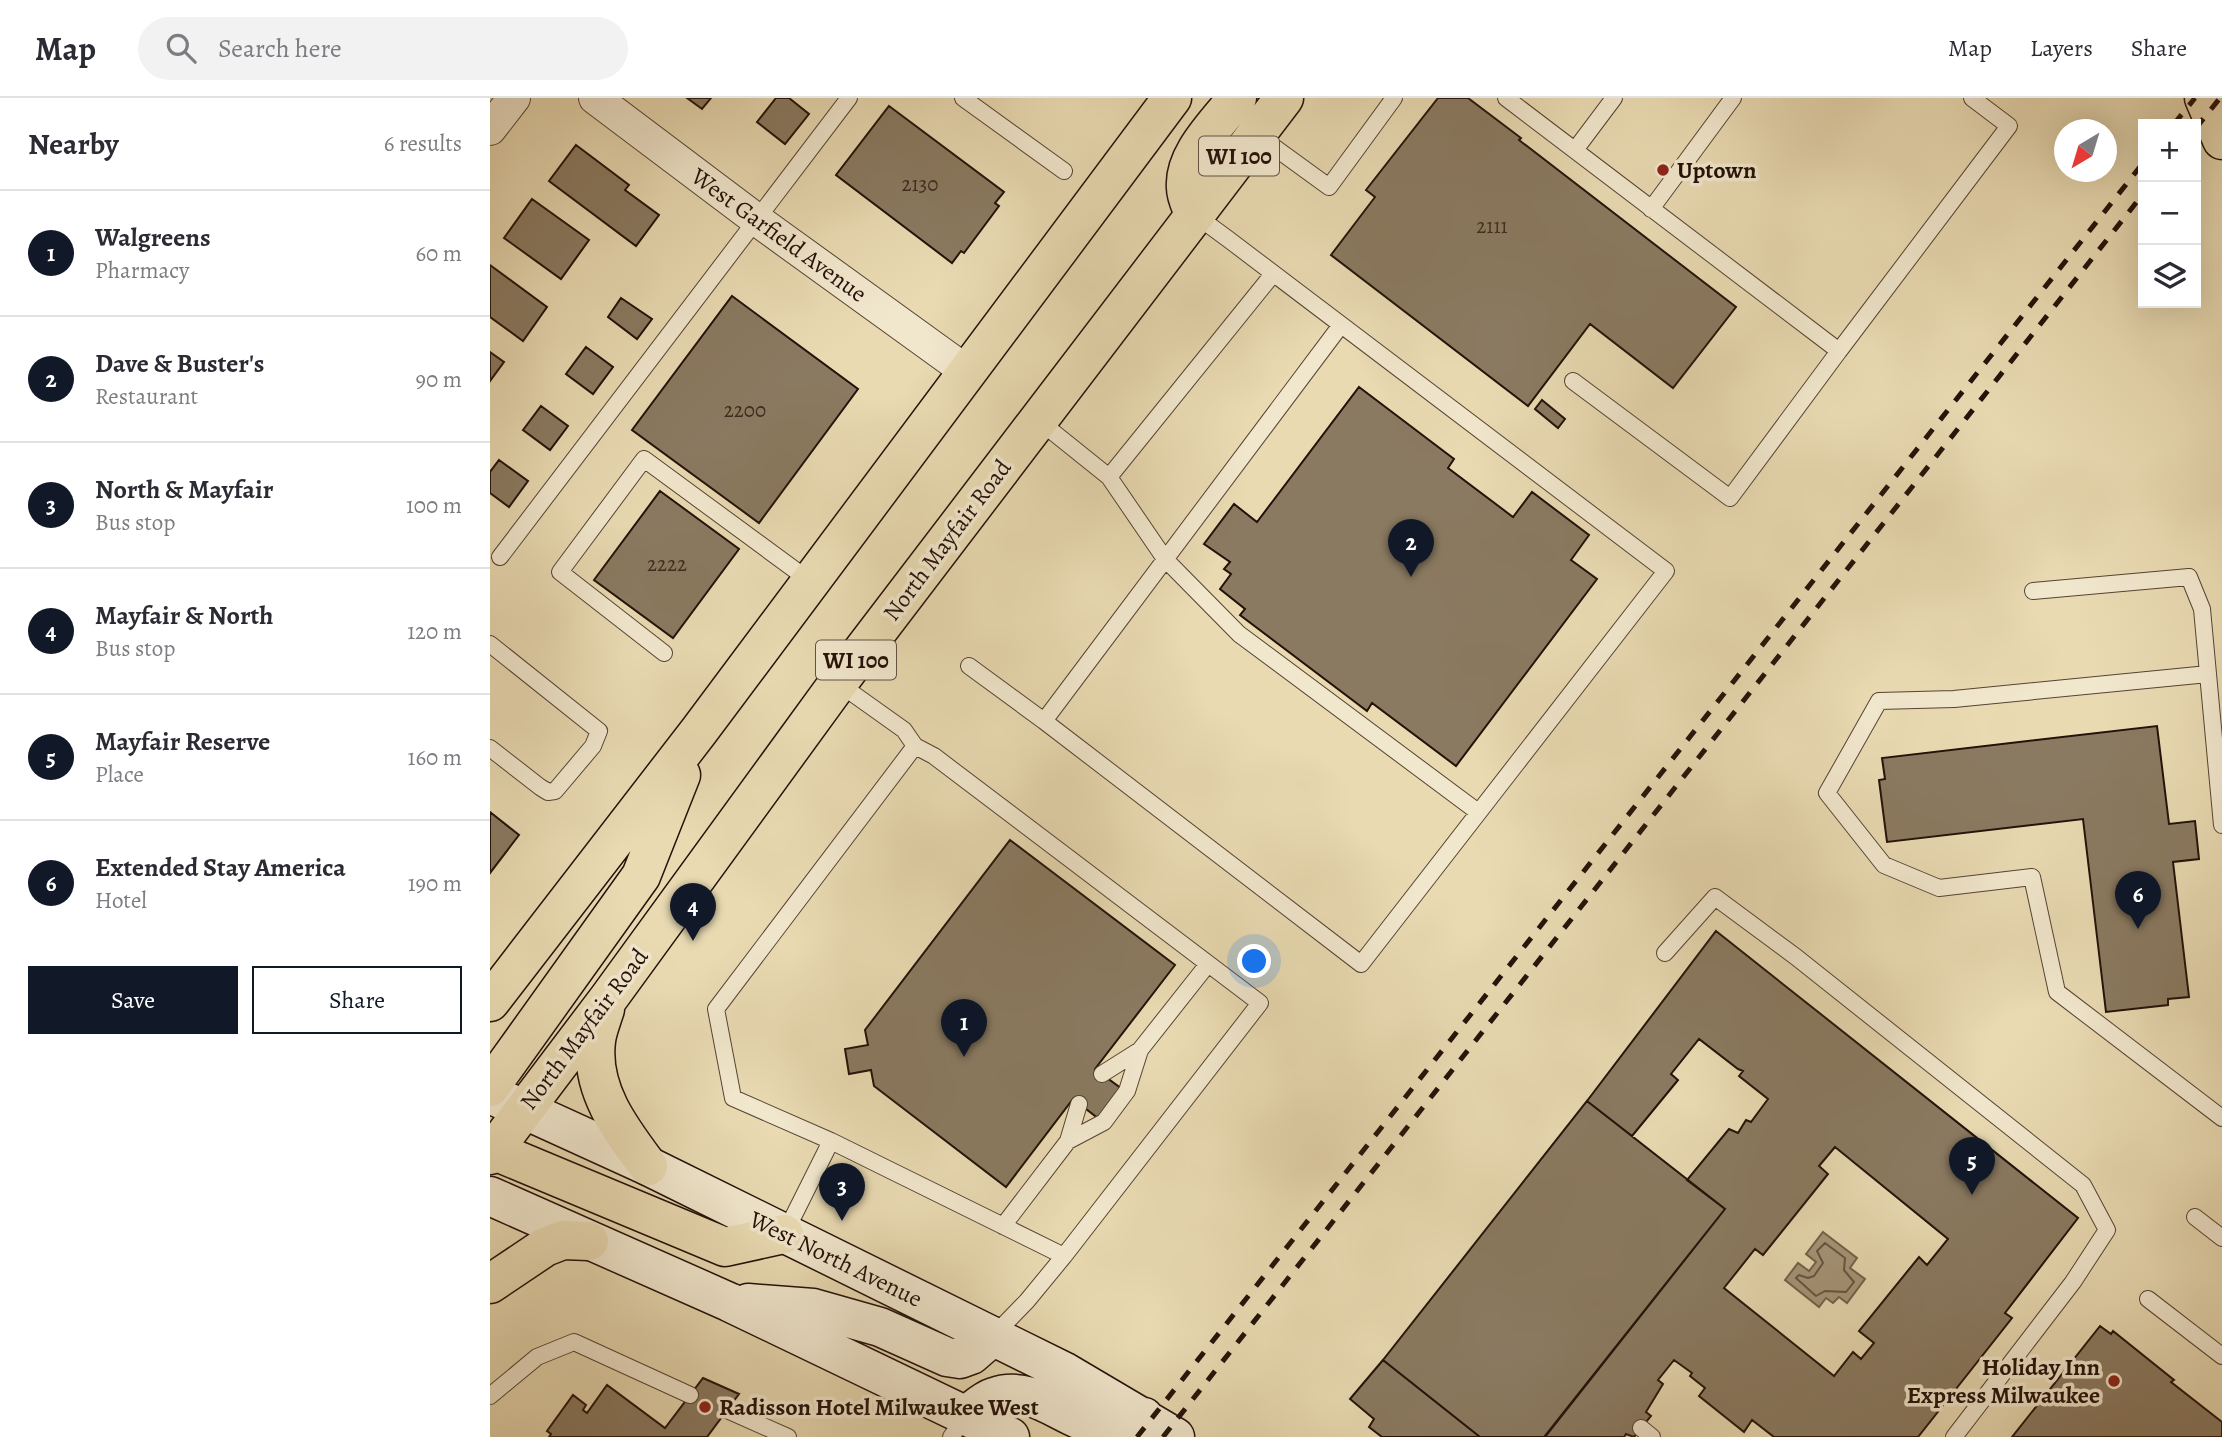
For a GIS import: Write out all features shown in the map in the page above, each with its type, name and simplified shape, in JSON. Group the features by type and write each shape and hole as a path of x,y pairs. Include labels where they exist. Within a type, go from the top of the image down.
{"main road":[{"path":"490,1002 699,731 1172,98"},
{"path":"1194,214 1185,190 1187,172 1199,147 1237,98"},
{"name":"North Mayfair Road","path":"491,1152 501,1105 608,999 838,683 1284,98"},
{"path":"2204,98 2222,140"},
{"path":"490,1087 641,876 699,731"},
{"path":"490,967 548,928"},
{"path":"608,999 596,1040 595,1068 618,1125 648,1166"},
{"name":"West North Avenue","path":"501,1105 648,1166 1065,1372 1159,1427"},
{"path":"491,1152 725,1247 784,1234"},
{"path":"490,1196 729,1302 959,1426 1010,1437"},
{"path":"490,1284 544,1247 563,1240 589,1241"},
{"path":"729,1302 813,1308 880,1327 947,1357 960,1359 971,1355 993,1336"},
{"path":"959,1426 992,1397 1009,1394 1044,1401 1095,1426 1159,1427"}],"street":[{"path":"490,130 514,98"},
{"name":"West Garfield Avenue","path":"595,98 757,220 966,371"}],"lane":[{"path":"500,557 849,98"},
{"path":"963,98 1064,171"},
{"path":"1256,134 1329,187 1394,98"},
{"path":"1575,150 1614,98"},
{"path":"1651,209 1733,98"},
{"path":"1573,381 1730,498 2009,126 1972,98"},
{"path":"1514,100 1651,209 1839,351"},
{"path":"969,666 1044,720 1361,964 1666,571 1194,214"},
{"path":"1109,478 1273,274"},
{"path":"1044,720 1340,325"},
{"path":"1038,420 1109,478 1165,558 1238,634 1478,812"},
{"path":"664,653 559,572 644,459 810,581"},
{"path":"2033,591 2189,577 2202,609 2222,825"},
{"path":"490,645 599,731 593,746 555,791 548,792 540,787 490,748"},
{"path":"2208,674 1954,699 1879,701 1827,793 1884,865 1895,870 1939,888 2032,877 2057,992 2222,1118"},
{"path":"838,683 904,730 915,746 934,756 1260,1003 1064,1256 1027,1301 993,1336"},
{"path":"915,746 716,1009 733,1098 831,1141 1064,1256"},
{"path":"1665,953 1715,897 1797,957 2082,1185 2107,1230 2073,1282 1954,1437"},
{"path":"1102,1074 1140,1050 1208,964"},
{"path":"1068,1141 1104,1122 1127,1091 1140,1050"},
{"path":"1003,1226 1068,1141 1079,1104"},
{"path":"784,1234 831,1141"},
{"path":"2195,1217 2222,1238"},
{"path":"2148,1299 2222,1356"},
{"path":"490,1396 537,1357 574,1342 690,1395"},
{"path":"727,1410 788,1437"}],"water":[{"path":"1823,1232 1857,1258 1850,1268 1865,1279 1847,1303 1839,1297 1833,1303 1826,1298 1819,1307 1785,1280 1798,1263 1809,1271 1816,1262 1806,1254"}],"building":[{"path":"687,98 711,98 702,109"},
{"path":"776,98 789,98 809,114 785,144 757,122"},
{"path":"1438,98 1468,98 1736,307 1673,388 1590,324 1528,406 1331,255 1375,197 1366,190"},
{"path":"889,106 1004,192 995,203 999,206 964,253 961,251 952,263 836,175"},
{"path":"576,145 629,185 625,190 659,215 636,246 549,181"},
{"path":"532,199 589,240 561,279 504,238"},
{"path":"490,265 547,307 523,341 490,317"},
{"path":"732,296 858,389 759,523 632,430"},
{"path":"621,298 652,319 637,339 608,317"},
{"path":"586,347 613,367 593,394 566,374"},
{"path":"490,352 504,362 490,381"},
{"path":"1359,387 1454,459 1448,468 1513,517 1532,492 1589,535 1571,560 1597,579 1456,766 1372,703 1367,711 1240,615 1245,609 1220,589 1231,574 1224,569 1230,562 1204,544 1234,504 1257,522"},
{"path":"1542,400 1565,419 1558,428 1535,409"},
{"path":"541,406 568,426 550,450 523,430"},
{"path":"499,460 528,481 509,507 490,493 490,472"},
{"path":"660,491 739,549 673,638 594,580"},
{"path":"2157,726 2169,824 2195,821 2199,859 2173,862 2189,997 2168,999 2168,1005 2106,1012 2083,819 1887,842 1879,780 1885,779 1882,758"},
{"path":"490,812 519,835 490,873"},
{"path":"1010,840 1175,965 1095,1069 1122,1089 1099,1119 1073,1099 1006,1187 874,1086 871,1070 849,1074 845,1049 868,1045 865,1030"},
{"path":"1716,931 2078,1218 2005,1313 2012,1318 1918,1437 1774,1437 1752,1420 1744,1432 1699,1396 1705,1388 1690,1376 1692,1373 1674,1360 1658,1380 1663,1384 1646,1412 1651,1416 1634,1437 1626,1434 1624,1437 1545,1437 1725,1209 1687,1180 1729,1129 1738,1133 1746,1120 1751,1122 1768,1099 1739,1076 1743,1071 1699,1039 1671,1074 1678,1080 1632,1136 1587,1101","holes":["1835,1147 1948,1239 1927,1265 1919,1257 1859,1331 1874,1343 1861,1359 1853,1352 1834,1376 1724,1288 1755,1249 1763,1255 1828,1174 1819,1166"]},
{"path":"1587,1101 1725,1209 1544,1437 1480,1437 1383,1360"},
{"name":"Holiday Inn Express Milwaukee","path":"2100,1326 2111,1334 2113,1331 2222,1422 2222,1437 2012,1437"},
{"path":"1383,1360 1480,1437 1382,1437 1369,1427 1374,1419 1350,1399"},
{"name":"Radisson Hotel Milwaukee West","path":"703,1378 739,1394 707,1437 549,1437 551,1434 547,1431 573,1395 586,1405 583,1410 587,1413 607,1385 665,1428"}],"railway":[{"path":"2178,119 2195,98"},
{"path":"2201,122 2220,98"},
{"path":"1137,1437 2138,169"},
{"path":"1163,1437 2138,200"}],"place":[{"name":"Uptown","path":"1663,170"},
{"name":"Dave & Buster's","path":"1411,577"},
{"name":"Extended Stay America","path":"2138,929"},
{"name":"Mayfair & North","path":"693,941"},
{"name":"Walgreens","path":"964,1057"},
{"name":"Mayfair Reserve","path":"1972,1195"},
{"name":"North & Mayfair","path":"842,1221"},
{"name":"Holiday Inn Express Milwaukee","path":"2114,1381"},
{"name":"Radisson Hotel Milwaukee West","path":"705,1407"}]}
